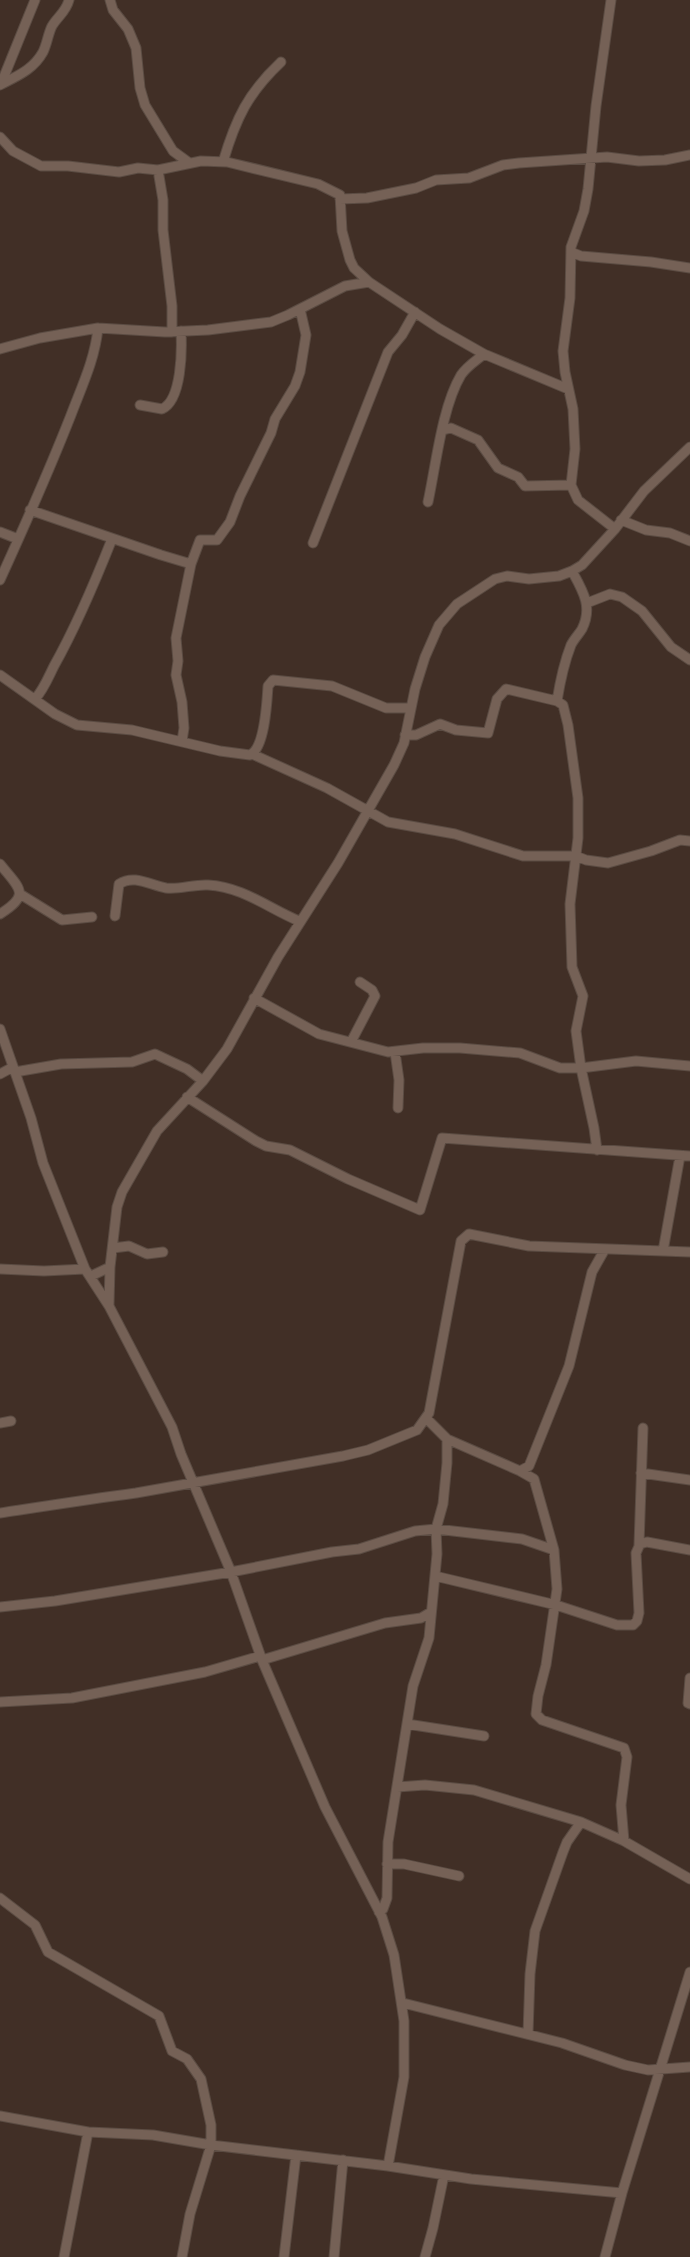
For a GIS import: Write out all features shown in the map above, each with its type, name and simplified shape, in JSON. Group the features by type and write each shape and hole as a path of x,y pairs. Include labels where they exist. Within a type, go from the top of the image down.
{"street":[{"path":"0,85 35,0"},
{"path":"0,85 25,72 33,65 44,51 52,25 67,9 69,0"},
{"path":"110,0 113,10 128,29 136,48 140,88 145,105 173,151 188,162"},
{"path":"611,0 584,211 574,237 571,252 570,298 563,351 568,389 573,409 575,449 572,485 578,500 615,529"},
{"path":"223,162 248,98 260,82 281,62"},
{"path":"0,137 21,156 41,166 68,166 119,172 138,168 158,170 188,162 223,162 244,164 318,184 337,192 340,199 342,231 350,260 354,268 369,282 484,354 568,389"},
{"path":"167,168 173,151"},
{"path":"340,199 367,198 416,188 436,180 470,178 503,165 607,158 639,161 665,160 690,155"},
{"path":"140,405 162,410 169,402 180,370 182,352 172,306 163,230 163,200 158,170"},
{"path":"571,252 581,256 651,262 690,268"},
{"path":"571,265 581,256"},
{"path":"0,348 40,338 98,328 176,331 271,322 345,286 369,282"},
{"path":"182,741 184,728 182,702 176,675 178,661 176,638 192,564 200,540 217,540 230,522 240,496 271,433 275,418 291,396 300,372 306,335 300,309"},
{"path":"313,543 388,352 402,336 415,312"},
{"path":"0,580 30,510 38,498 53,463 84,384 96,349 98,328"},
{"path":"428,502 447,410 462,374 484,354"},
{"path":"443,430 451,428 478,440 498,468 518,477 525,486 572,485"},
{"path":"109,1306 110,1267 117,1207 128,1180 157,1131 203,1081 227,1049 254,998 338,862 400,754 410,708 425,657 445,617 457,604 494,579 507,576 529,579 559,576 582,565 615,529 644,491 690,447"},
{"path":"30,510 112,539 192,564"},
{"path":"621,520 646,530 670,533 690,541"},
{"path":"0,532 18,538"},
{"path":"35,699 45,688 53,668 67,646 112,539"},
{"path":"557,701 560,680 571,645 584,623 587,603 586,596 572,571"},
{"path":"587,603 610,594 622,597 642,611 671,647 690,660"},
{"path":"0,675 54,714 77,725 132,730 220,751 252,754 318,783 388,822 456,834 523,856 576,856 586,860 608,863 651,851 680,840 690,841"},
{"path":"252,754 256,750 262,734 268,686 273,680 332,686 386,708 410,708"},
{"path":"405,735 416,735 440,724 456,730 488,733 497,699 506,690 557,701 563,705 568,725 578,798 576,856 570,904 572,967 583,996 576,1031 580,1068 594,1128 597,1150"},
{"path":"0,864 18,887 20,894 18,901 0,914"},
{"path":"115,916 118,884 124,880 140,880 168,888 192,885 222,887 261,900 300,921"},
{"path":"20,894 62,920 92,917"},
{"path":"351,1042 375,996 372,990 360,982"},
{"path":"254,998 319,1034 395,1052 423,1048 460,1048 520,1053 560,1068 580,1068 636,1061 690,1066"},
{"path":"0,1029 31,1118 43,1163 88,1272 109,1306 172,1427 231,1572 261,1658 325,1807 379,1912 394,1955 403,2003 404,2077 388,2166"},
{"path":"395,1052 399,1080 398,1108"},
{"path":"0,1074 14,1070 61,1064 132,1062 155,1054 187,1069 203,1081"},
{"path":"187,1069 209,1073"},
{"path":"187,1098 256,1141 296,1153 348,1179 420,1210 442,1138 690,1156"},
{"path":"664,1251 680,1156"},
{"path":"0,1513 194,1484 368,1450 417,1430 427,1419 461,1241 469,1234 529,1246 690,1252"},
{"path":"113,1248 129,1246 147,1254 163,1252"},
{"path":"520,1471 529,1466 569,1366 592,1272 605,1249"},
{"path":"0,1270 88,1272 110,1267"},
{"path":"427,1419 447,1439 520,1471 534,1480"},
{"path":"0,1423 11,1421"},
{"path":"435,1576 556,1605 617,1625 636,1624 639,1613 636,1553 639,1545 643,1428"},
{"path":"379,1912 384,1909 387,1898 388,1842 413,1686 426,1649 430,1624 437,1554 436,1529 443,1504 447,1439"},
{"path":"529,1466 554,1550 556,1605 536,1714 542,1720 624,1748 627,1757 621,1805 624,1841"},
{"path":"642,1473 690,1480"},
{"path":"0,1607 55,1601 231,1572 332,1552 346,1552 415,1531 436,1529 522,1539 554,1550"},
{"path":"639,1545 647,1542 690,1550"},
{"path":"0,1702 72,1698 205,1672 385,1623 421,1618 431,1612"},
{"path":"421,1618 430,1624"},
{"path":"690,1678 687,1697 690,1704"},
{"path":"407,1724 484,1736"},
{"path":"397,1787 425,1785 474,1790 580,1822 624,1841 690,1880"},
{"path":"528,2034 530,1974 535,1931 549,1885 565,1847 580,1822"},
{"path":"387,1864 404,1864 459,1876"},
{"path":"0,1898 36,1925 48,1952 158,2016 172,2051 188,2059 201,2079 211,2125 211,2145 194,2197 182,2257"},
{"path":"605,2257 622,2193 690,1972"},
{"path":"403,2003 562,2043 625,2065 648,2070 690,2067"},
{"path":"0,2116 88,2132 153,2135 211,2145 343,2160 471,2179 622,2193"},
{"path":"64,2257 88,2132"},
{"path":"284,2257 296,2155"},
{"path":"334,2257 343,2160"},
{"path":"425,2257 444,2175"}]}
